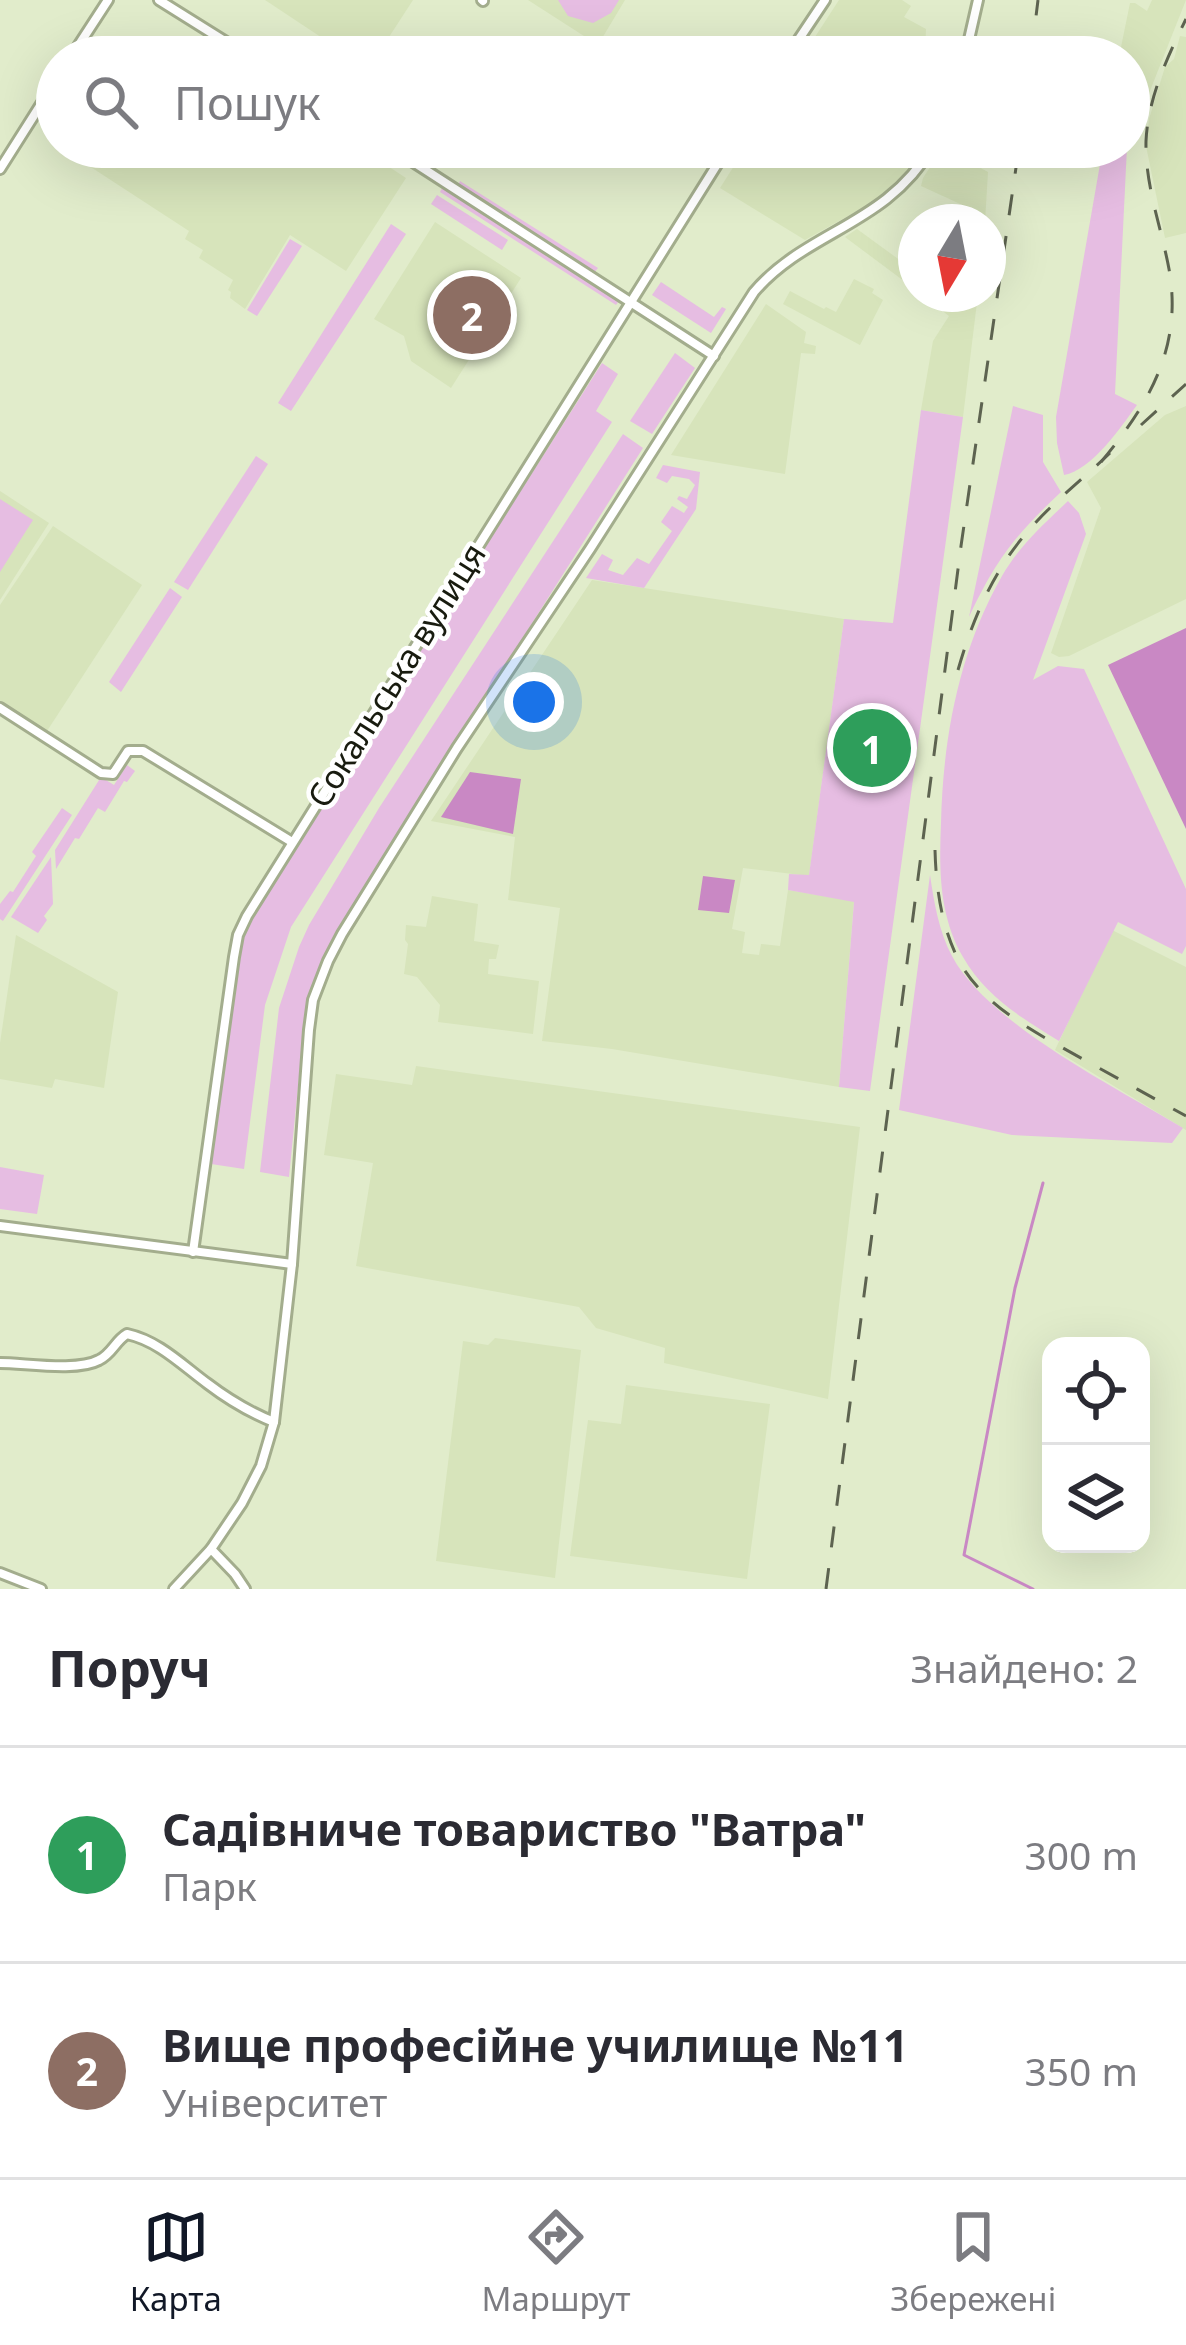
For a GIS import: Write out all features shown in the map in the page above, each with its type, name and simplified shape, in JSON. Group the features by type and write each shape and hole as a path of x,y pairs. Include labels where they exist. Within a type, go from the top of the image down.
{"street":[{"path":"85,36 108,0"},
{"path":"160,0 217,36"},
{"path":"801,36 825,0"},
{"path":"970,36 978,0"},
{"path":"0,170 36,113"},
{"path":"423,168 714,356"},
{"name":"Сокальська вулиця","path":"193,1252 238,935 247,916 715,168"},
{"path":"174,1589 211,1549 242,1503 261,1466 274,1421 313,1000 342,934 457,748 766,278 894,195 917,168"},
{"path":"0,708 101,772 112,773 128,751 143,751 292,842"},
{"path":"0,1226 292,1264"},
{"path":"0,1363 90,1364 107,1356 127,1334 148,1339 228,1399 274,1421"},
{"path":"211,1549 245,1589"},
{"path":"0,1573 41,1589"}],"shaded area":[{"path":"265,0 413,0 390,36 319,36"},
{"path":"528,0 625,0 603,36 584,36"},
{"path":"558,0 619,0 611,13 593,23 568,16"},
{"path":"839,0 902,0 911,6 904,17 926,29 926,36 816,36"},
{"path":"1152,0 1186,0 1150,91 1150,36 1123,36 1130,3 1147,11"},
{"path":"1180,36 1186,37 1186,233 1165,238 1150,165 1150,116 1165,67 1174,59"},
{"path":"92,168 391,168 406,178 346,271 290,235 245,309 230,298 233,280 199,258 203,250 185,239 189,231"},
{"path":"733,168 910,168 873,202 805,240 720,188"},
{"path":"929,168 988,172 986,204 960,204 921,186"},
{"path":"1099,168 1126,168 1115,394 1137,405 1095,456 1064,475 1056,417"},
{"path":"460,181 598,268 593,274 457,187"},
{"path":"443,186 621,298 616,305 440,192"},
{"path":"437,195 508,240 502,250 431,204"},
{"path":"435,222 521,278 451,388 411,361 404,336 374,319"},
{"path":"391,224 406,234 291,411 278,403"},
{"path":"857,229 898,259 898,277 845,237"},
{"path":"290,239 302,246 257,316 247,310"},
{"path":"854,279 874,289 872,293 883,300 860,345 783,304 790,291 836,312"},
{"path":"661,282 714,317 722,307 726,309 711,333 652,295"},
{"path":"766,304 806,332 804,343 816,346 815,354 801,353 785,474 671,455"},
{"path":"944,312 976,312 963,417 921,410 933,341 949,316"},
{"path":"675,353 695,368 652,434 630,421"},
{"path":"602,363 618,374 596,411 612,422 291,927 265,1005 244,1169 211,1164 241,942 252,914"},
{"path":"1013,406 1043,415 1043,462 1061,492 1008,549 969,617"},
{"path":"1186,406 1186,599 1069,656 1051,653 1101,508 1087,482 1165,415"},
{"path":"921,410 963,417 870,1091 839,1087 854,902 788,890 789,874 809,875 844,619 893,623"},
{"path":"623,434 643,448 332,939 306,1007 289,1177 260,1172 279,1008 309,925 379,808"},
{"path":"256,456 268,464 188,590 174,582"},
{"path":"663,465 700,472 696,509 644,588 586,578 602,554 613,560 608,570 623,575 637,558 649,564 672,531 661,522 672,506 684,513 688,507 677,499 687,499 695,485 689,479 672,476 667,483 656,478"},
{"path":"0,491 49,523 0,600"},
{"path":"0,499 33,520 0,572"},
{"path":"1068,501 1079,513 1086,534 1033,680 1058,666 1084,669 1186,889 1186,946 1182,954 1118,922 1059,1041 994,995 963,957 945,909 940,840 950,727 975,634 1009,565"},
{"path":"53,526 142,585 47,731 0,702 0,605"},
{"path":"592,580 844,619 809,876 743,868 732,929 745,932 742,953 759,955 761,944 780,946 788,890 854,901 839,1087 542,1041 560,908 508,900 515,837 431,821"},
{"path":"170,588 182,597 121,692 109,682"},
{"path":"1186,628 1186,829 1108,665"},
{"path":"127,765 135,771 105,812 98,808 56,869 55,850 101,777 114,785"},
{"path":"470,772 521,779 513,834 441,817"},
{"path":"62,808 72,815 3,921 0,904 13,892 36,856 32,852"},
{"path":"51,857 53,904 38,933 11,917"},
{"path":"930,875 944,937 969,981 1056,1052 1183,1128 1172,1143 1012,1135 899,1110"},
{"path":"703,876 735,880 729,913 698,910"},
{"path":"432,896 478,904 474,941 499,945 496,959 489,959 488,974 539,981 533,1034 438,1022 440,1005 417,977 404,974 406,925 426,927"},
{"path":"1112,930 1186,967 1186,1130 1055,1050"},
{"path":"16,935 118,992 104,1088 55,1079 52,1088 0,1079 0,1043"},
{"path":"416,1066 860,1127 828,1399 664,1363 665,1348 596,1328 579,1307 356,1266 373,1163 324,1155 336,1074 412,1085"},
{"path":"0,1167 44,1175 37,1214 0,1209"},
{"path":"495,1338 581,1350 555,1578 436,1561 463,1341 488,1345"},
{"path":"626,1385 770,1404 747,1579 570,1556 588,1420 621,1424"}],"waterway":[{"path":"1033,1589 964,1555 1015,1288 1043,1183"}],"railway":[{"path":"1034,36 1038,0"},
{"path":"1150,116 1186,19"},
{"path":"826,1589 961,546 1016,168"},
{"path":"1101,462 1147,396 1171,324 1169,269 1148,168"},
{"path":"1141,425 1186,384"},
{"path":"958,670 978,614 1016,546 1110,453"},
{"path":"935,850 947,933 958,959 983,992 1033,1031 1186,1116"}],"place":[{"name":"Вище професійне училище №11","path":"472,315"},
{"name":"Садівниче товариство \"Ватра\"","path":"872,748"}]}
